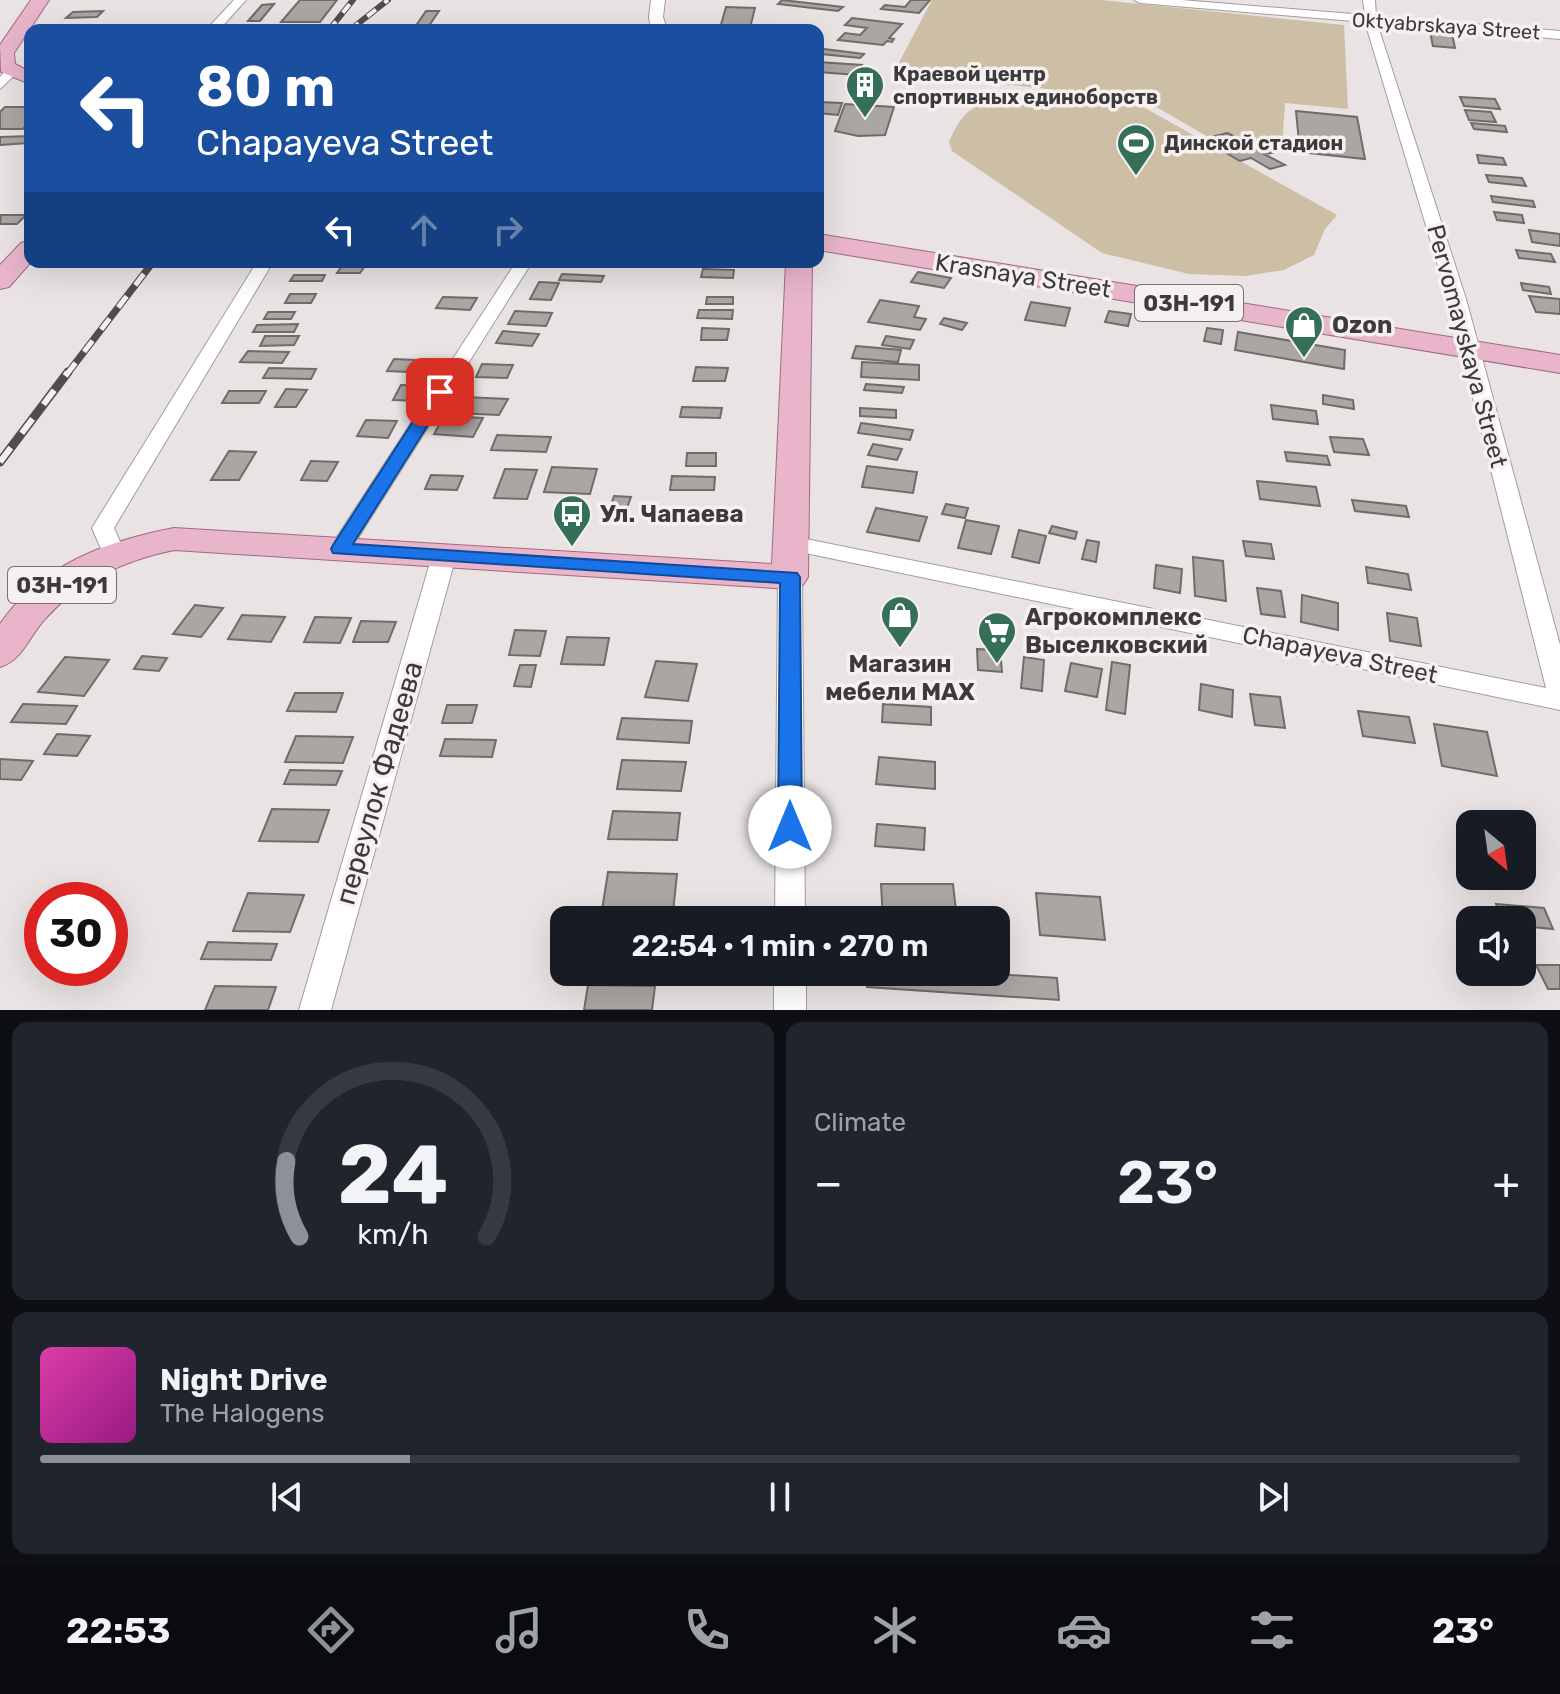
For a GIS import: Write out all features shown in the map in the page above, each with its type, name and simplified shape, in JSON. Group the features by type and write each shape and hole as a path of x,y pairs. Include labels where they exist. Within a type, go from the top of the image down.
{"main road":[{"path":"5,79 4,45 40,0"},
{"name":"Krasnaya Street","path":"824,243 1560,364"},
{"path":"0,281 24,255"},
{"path":"790,560 799,268"},
{"name":"Chapayeva Street","path":"129,548 205,539 444,556 790,560"},
{"name":"03Н-191","path":"0,653 33,609 83,568 129,548"}],"street":[{"path":"218,24 240,0"},
{"path":"658,0 658,24"},
{"name":"Oktyabrskaya Street","path":"1140,0 1371,22 1436,23 1560,35"},
{"name":"Pervomayskaya Street","path":"1369,0 1371,22 1457,299 1560,693"},
{"path":"129,548 103,528 261,268"},
{"path":"340,549 520,268"},
{"name":"переулок Фадеева","path":"315,1010 444,556"},
{"path":"790,560 790,906"},
{"name":"Chapayeva Street","path":"790,560 1560,700"},
{"path":"790,986 790,1010"}],"shaded area":[{"path":"932,0 1101,0 1344,25 1348,109 1285,103 1282,148 1241,156 1158,108 1118,97 894,72"},
{"path":"1007,91 1016,96 1078,96 1143,107 1337,215 1325,229 1314,255 1284,270 1245,276 1189,274 1102,253 952,151 949,142 959,122 973,108 987,102 979,97"}],"building":[{"path":"300,0 337,0 320,22 281,22"},
{"path":"782,0 843,7 838,11 778,4"},
{"path":"911,0 930,0 919,13 881,9 885,5 905,7"},
{"path":"274,4 260,21 248,21 262,5"},
{"path":"726,7 755,8 751,24 721,24"},
{"path":"103,11 97,17 66,18 73,12"},
{"path":"426,11 439,11 430,24 417,24"},
{"path":"852,18 902,24 889,38 894,39 892,42 887,41 883,45 838,40 845,33 860,35 867,28 845,25"},
{"path":"1430,32 1452,34 1455,48 1433,46"},
{"path":"824,49 864,54 860,58 824,54"},
{"path":"824,62 862,65 858,75 824,72"},
{"path":"1460,97 1495,99 1500,109 1464,106"},
{"path":"824,102 842,103 838,115 824,114"},
{"name":"Краевой центр спортивных единоборств","path":"845,104 894,107 885,135 858,136 835,131"},
{"path":"5,107 24,107 24,128 0,129 0,112"},
{"path":"1465,110 1491,112 1496,122 1469,120"},
{"path":"1296,111 1357,117 1365,159 1300,152"},
{"path":"1471,123 1505,126 1507,132 1474,129"},
{"path":"1227,133 1272,153 1264,154 1285,165 1270,169 1251,158 1240,161 1221,150 1231,148 1211,137"},
{"path":"24,136 24,143 0,145 0,137"},
{"path":"1477,155 1503,158 1506,165 1479,163"},
{"path":"1486,175 1522,178 1526,186 1489,182"},
{"path":"1491,196 1533,201 1535,207 1493,202"},
{"path":"1494,212 1522,215 1524,223 1497,220"},
{"path":"1,215 24,217 17,224 0,224"},
{"path":"1529,230 1560,234 1560,246 1532,242"},
{"path":"1516,250 1551,254 1555,262 1519,258"},
{"path":"341,268 364,268 360,273 337,273"},
{"path":"703,269 734,270 733,278 701,277"},
{"path":"918,272 951,278 944,288 911,282"},
{"path":"562,274 604,276 601,282 559,280"},
{"path":"294,275 325,275 322,281 290,281"},
{"path":"539,282 559,283 551,300 530,299"},
{"path":"1521,283 1549,287 1551,294 1523,290"},
{"path":"290,294 316,294 311,303 285,303"},
{"path":"1529,296 1560,299 1560,314 1536,312"},
{"path":"443,297 477,298 470,310 436,308"},
{"path":"707,297 733,297 733,304 706,304"},
{"path":"880,300 919,306 914,317 926,319 920,330 868,322"},
{"path":"1031,302 1070,308 1065,326 1025,320"},
{"path":"699,310 733,310 732,319 697,318"},
{"path":"515,311 552,313 546,326 508,324"},
{"path":"1109,311 1131,314 1128,326 1105,322"},
{"path":"268,312 295,312 291,319 264,319"},
{"path":"944,318 967,323 962,330 940,324"},
{"path":"298,324 294,332 253,332 257,325"},
{"path":"702,328 729,329 727,340 701,340"},
{"path":"1207,328 1223,330 1221,344 1204,341"},
{"path":"503,331 539,334 532,346 496,343"},
{"path":"1238,332 1345,350 1344,369 1235,350"},
{"path":"265,336 299,336 294,345 260,346"},
{"path":"886,336 914,340 910,349 882,345"},
{"path":"856,346 901,350 898,362 852,358"},
{"path":"248,351 289,352 282,363 240,362"},
{"path":"394,359 438,361 431,373 387,371"},
{"path":"862,362 919,365 919,380 861,377"},
{"path":"482,364 513,365 507,378 476,377"},
{"path":"696,367 728,368 725,381 693,381"},
{"path":"269,368 316,369 311,379 263,378"},
{"path":"866,384 904,387 902,393 864,390"},
{"path":"401,385 429,386 422,401 393,400"},
{"path":"286,389 307,390 296,407 275,407"},
{"path":"229,391 266,391 259,403 222,403"},
{"path":"1323,395 1353,400 1354,409 1323,404"},
{"path":"464,397 508,399 499,415 455,413"},
{"path":"1271,405 1316,411 1318,424 1273,419"},
{"path":"682,407 722,408 720,418 680,417"},
{"path":"860,408 896,410 896,418 860,416"},
{"path":"444,416 483,418 473,437 434,434"},
{"path":"366,420 397,421 388,438 357,436"},
{"path":"861,423 913,430 910,440 858,433"},
{"path":"497,435 551,437 546,452 491,450"},
{"path":"1330,437 1363,439 1369,455 1334,452"},
{"path":"873,444 902,449 897,460 868,455"},
{"path":"229,451 256,452 239,480 211,480"},
{"path":"1285,452 1327,456 1330,465 1287,461"},
{"path":"687,453 716,453 716,466 686,466"},
{"path":"311,461 338,462 327,481 301,480"},
{"path":"867,466 917,472 913,493 862,487"},
{"path":"552,467 597,469 590,494 544,492"},
{"path":"505,469 537,470 527,499 494,498"},
{"path":"431,475 463,476 457,490 425,489"},
{"path":"672,476 715,477 714,490 670,490"},
{"path":"1257,481 1316,487 1320,506 1260,499"},
{"path":"614,496 631,497 625,513 609,511"},
{"path":"1352,500 1406,506 1409,517 1355,511"},
{"path":"946,504 968,508 965,518 942,514"},
{"path":"876,508 927,517 919,541 867,532"},
{"path":"966,520 999,526 991,554 958,548"},
{"path":"1052,526 1077,532 1075,539 1049,533"},
{"path":"1019,530 1046,536 1039,563 1012,557"},
{"path":"1087,540 1099,542 1096,562 1082,559"},
{"path":"1243,541 1271,544 1274,559 1246,556"},
{"path":"1193,557 1223,561 1226,601 1195,596"},
{"path":"1156,565 1182,569 1180,593 1154,588"},
{"path":"1366,567 1408,574 1411,590 1368,583"},
{"path":"1257,588 1281,591 1285,617 1261,614"},
{"path":"1302,595 1338,603 1338,630 1301,622"},
{"path":"195,605 223,608 201,637 173,634"},
{"path":"1387,613 1417,618 1421,646 1390,641"},
{"path":"242,615 285,617 271,642 228,639"},
{"path":"315,617 351,618 340,643 304,642"},
{"path":"361,621 396,622 388,642 353,642"},
{"path":"515,630 546,631 540,656 509,655"},
{"path":"567,637 609,638 604,665 561,664"},
{"path":"977,649 1000,650 1002,672 978,670"},
{"path":"142,656 167,658 159,671 134,669"},
{"path":"65,657 109,660 84,696 38,692"},
{"path":"1024,657 1044,660 1042,691 1021,688"},
{"path":"656,661 697,664 688,701 645,697"},
{"path":"1112,662 1130,665 1125,714 1106,710"},
{"path":"1071,663 1102,669 1097,697 1065,691"},
{"path":"520,665 536,665 531,687 514,686"},
{"path":"1201,684 1233,690 1232,717 1199,710"},
{"path":"295,693 343,693 336,712 287,711"},
{"path":"1250,694 1280,697 1285,728 1255,725"},
{"path":"23,704 77,706 66,724 11,722"},
{"path":"883,704 931,707 931,725 882,722"},
{"path":"447,705 477,705 472,723 442,723"},
{"path":"1358,711 1409,717 1415,743 1363,736"},
{"path":"622,718 692,721 689,743 617,739"},
{"path":"1434,724 1487,732 1497,776 1442,766"},
{"path":"57,734 90,736 77,756 44,754"},
{"path":"296,736 353,737 343,763 285,762"},
{"path":"445,739 496,740 492,757 440,756"},
{"path":"879,757 935,762 935,789 876,784"},
{"path":"0,759 33,761 21,780 0,779"},
{"path":"622,760 686,762 681,791 617,789"},
{"path":"290,770 342,771 336,785 284,784"},
{"path":"272,809 329,810 318,842 259,841"},
{"path":"613,811 680,813 677,840 608,839"},
{"path":"877,824 925,828 924,850 875,846"},
{"path":"608,872 677,874 674,906 603,906"},
{"path":"881,884 953,884 955,906 882,906"},
{"path":"248,893 304,895 290,932 233,931"},
{"path":"1036,893 1100,897 1105,940 1040,935"},
{"path":"1536,907 1544,908 1553,929 1536,927"},
{"path":"208,942 277,944 271,960 201,959"},
{"path":"1536,965 1560,965 1560,989 1548,989"},
{"path":"1010,975 1057,978 1059,1000 867,987 1010,986"},
{"path":"215,986 276,987 268,1010 205,1010"},
{"path":"588,986 655,986 652,1010 584,1010"}],"railway":[{"path":"334,24 353,0"},
{"path":"358,24 388,0"},
{"path":"67,374 148,268"},
{"path":"0,462 68,372"}],"place":[{"name":"Краевой центр спортивных единоборств","path":"865,119"},
{"name":"Динской стадион","path":"1136,177"},
{"name":"Ozon","path":"1304,359"},
{"name":"Ул. Чапаева","path":"572,548"},
{"name":"Магазин мебели MAX","path":"900,649"},
{"name":"Агрокомплекс Выселковский","path":"997,665"}],"route":[{"path":"440,392 340,549 790,577 790,827"}]}
